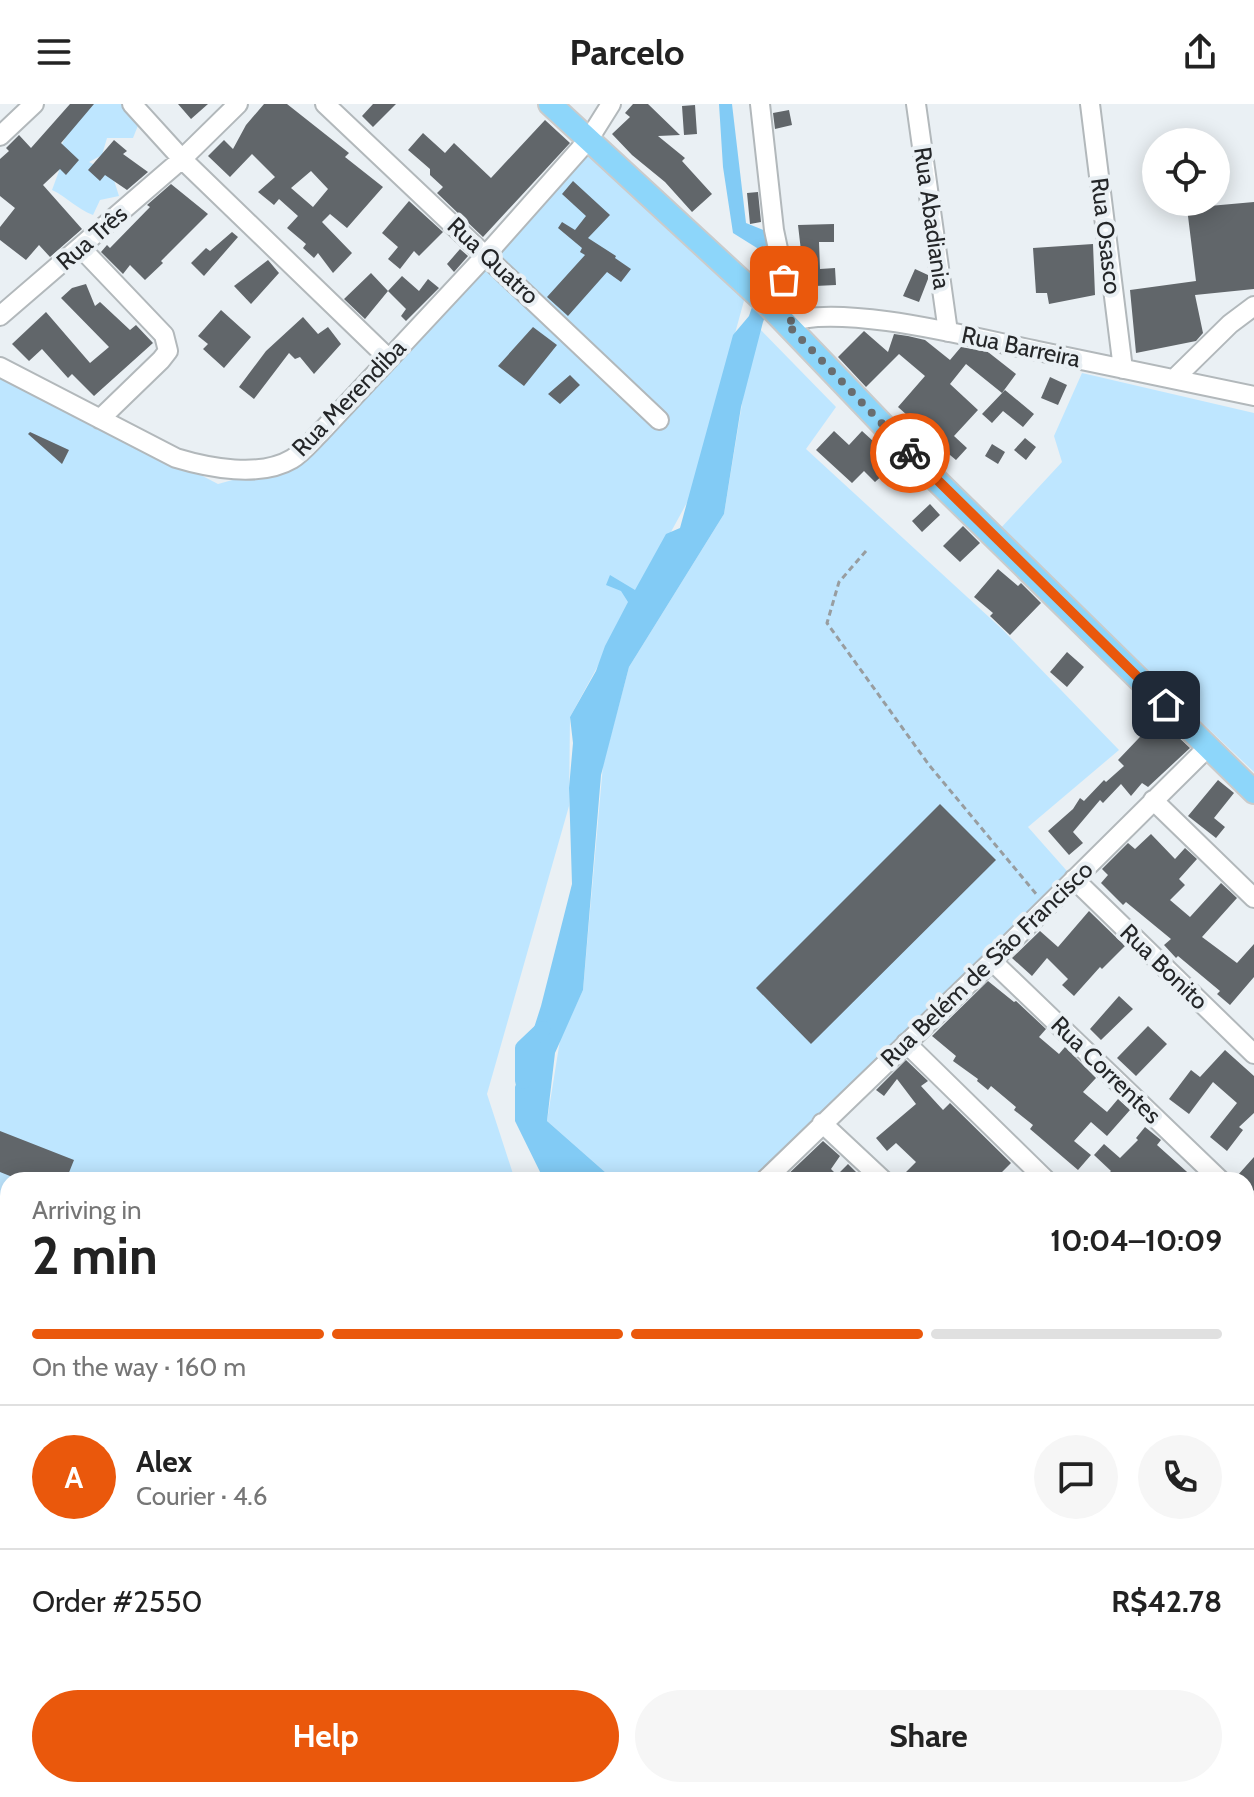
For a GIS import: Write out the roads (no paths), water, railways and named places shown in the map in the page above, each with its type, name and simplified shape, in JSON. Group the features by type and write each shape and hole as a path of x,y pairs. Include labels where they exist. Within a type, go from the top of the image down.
{"main road":[{"path":"550,104 783,317 836,379 932,476 1254,792"}],"street":[{"path":"0,136 34,104"},
{"path":"132,104 182,159 388,358"},
{"name":"Rua Três","path":"0,316 182,159 238,104"},
{"name":"Rua Quatro","path":"325,104 346,111 486,255 659,420"},
{"name":"Rua Merendiba","path":"0,367 176,458 198,465 226,468 271,466 292,459 486,255 589,139 611,104"},
{"path":"760,104 783,317"},
{"name":"Rua Abadiania","path":"916,104 948,332"},
{"name":"Rua Osasco","path":"1090,104 1123,369"},
{"path":"81,248 164,335 168,343 168,351 161,360 100,419"},
{"path":"1174,379 1230,324 1254,306"},
{"name":"Rua Barreira","path":"783,317 842,317 948,332 1254,396"},
{"name":"Rua Belém de São Francisco","path":"773,1172 1208,747"},
{"path":"1153,800 1254,898"},
{"name":"Rua Bonito","path":"1074,879 1254,1054"},
{"name":"Rua Correntes","path":"992,961 1212,1172"},
{"path":"906,1043 1038,1172"},
{"path":"822,1123 874,1172"}],"water":[{"path":"719,104 732,104 746,223 766,231 778,285 763,322 741,407 724,514 629,667 601,775 583,990 555,1053 547,1121 605,1172 540,1172 515,1121 515,1087 541,1006 572,884 569,788 573,743 570,717 596,671 628,602 621,591 606,585 610,575 635,590 666,534 680,528 733,335 749,316 762,277 757,248 733,233 723,167"}],"waterway":[{"path":"523,1081 523,1048 543,1029"}]}
